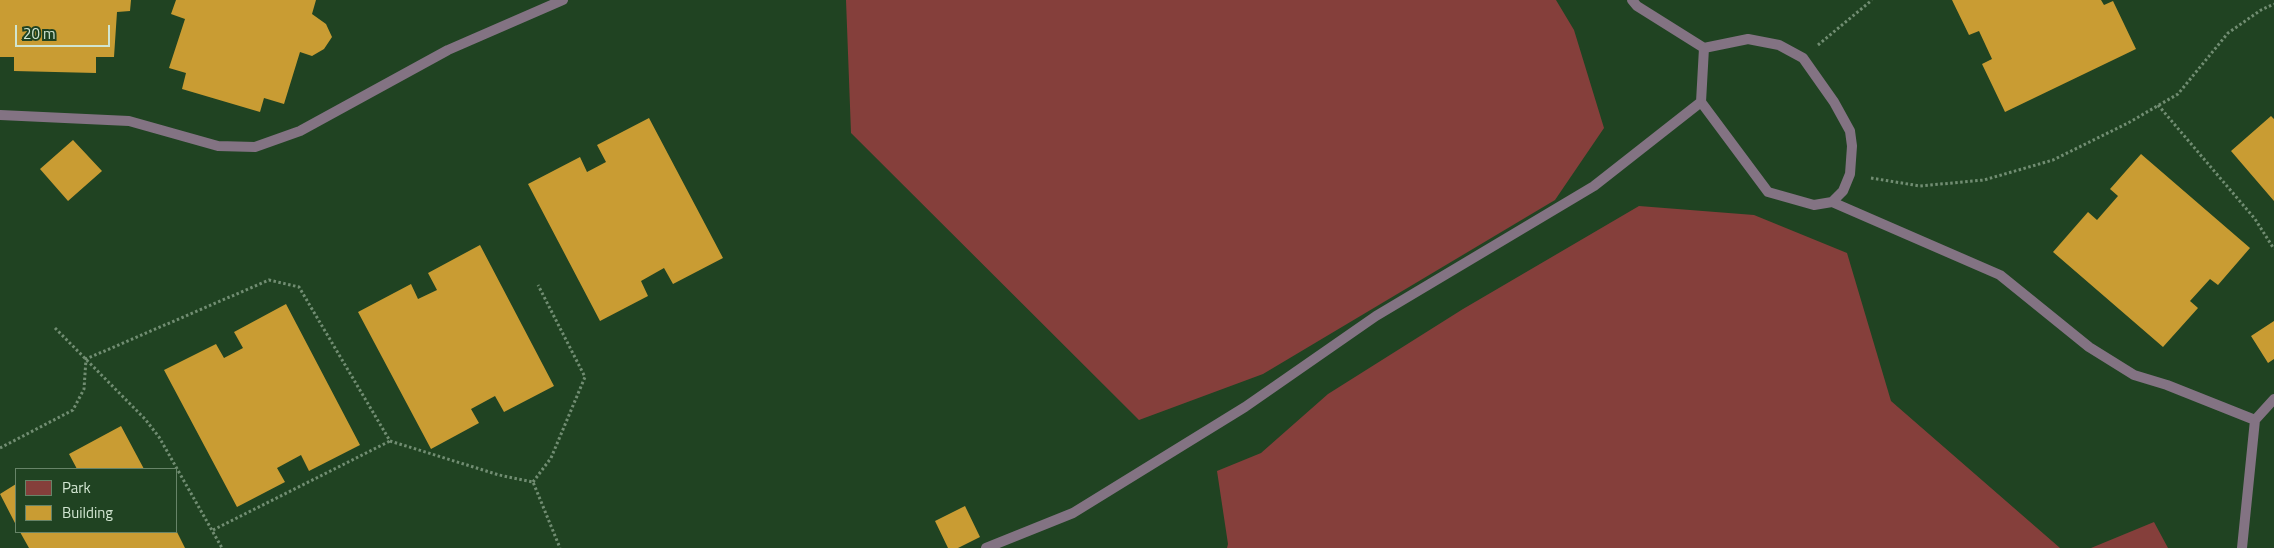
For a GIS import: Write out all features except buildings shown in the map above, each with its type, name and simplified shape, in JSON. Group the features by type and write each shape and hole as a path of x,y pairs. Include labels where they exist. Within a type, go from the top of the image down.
{"lane":[{"path":"0,115 129,120 218,146 255,148 300,131 448,50 564,0"},
{"path":"1632,0 1637,6 1704,48 1748,39 1779,45 1803,58 1834,102 1850,131 1852,146 1850,174 1843,191 1832,202"},
{"path":"1704,48 1701,102 1768,192 1814,204 1832,202 2000,275 2089,347 2134,375 2167,385 2254,420"},
{"path":"986,548 1073,513 1245,408 1376,316 1594,186 1701,102"},
{"path":"2242,548 2254,420 2274,400"}],"path":[{"path":"1803,58 1872,0"},
{"path":"1850,174 1920,186 1984,180 2053,160 2128,123 2178,94 2228,33 2261,10 2274,4"},
{"path":"2158,105 2254,219 2274,249"},
{"path":"86,359 269,280 299,287 390,441 499,475 533,482"},
{"path":"533,482 551,458 585,377 538,285"},
{"path":"55,328 145,419 159,436 177,468"},
{"path":"0,448 73,410 84,389 86,359"},
{"path":"213,530 390,441"},
{"path":"178,469 222,548"},
{"path":"533,482 560,548"}],"green space":[{"path":"846,0 1556,0 1574,30 1604,128 1555,200 1263,374 1139,420 851,133"},
{"path":"1639,206 1754,215 1847,253 1891,401 2060,548 1227,548 1228,544 1217,471 1261,453 1328,394 1463,309"},
{"path":"2154,522 2168,548 2091,548"}]}
